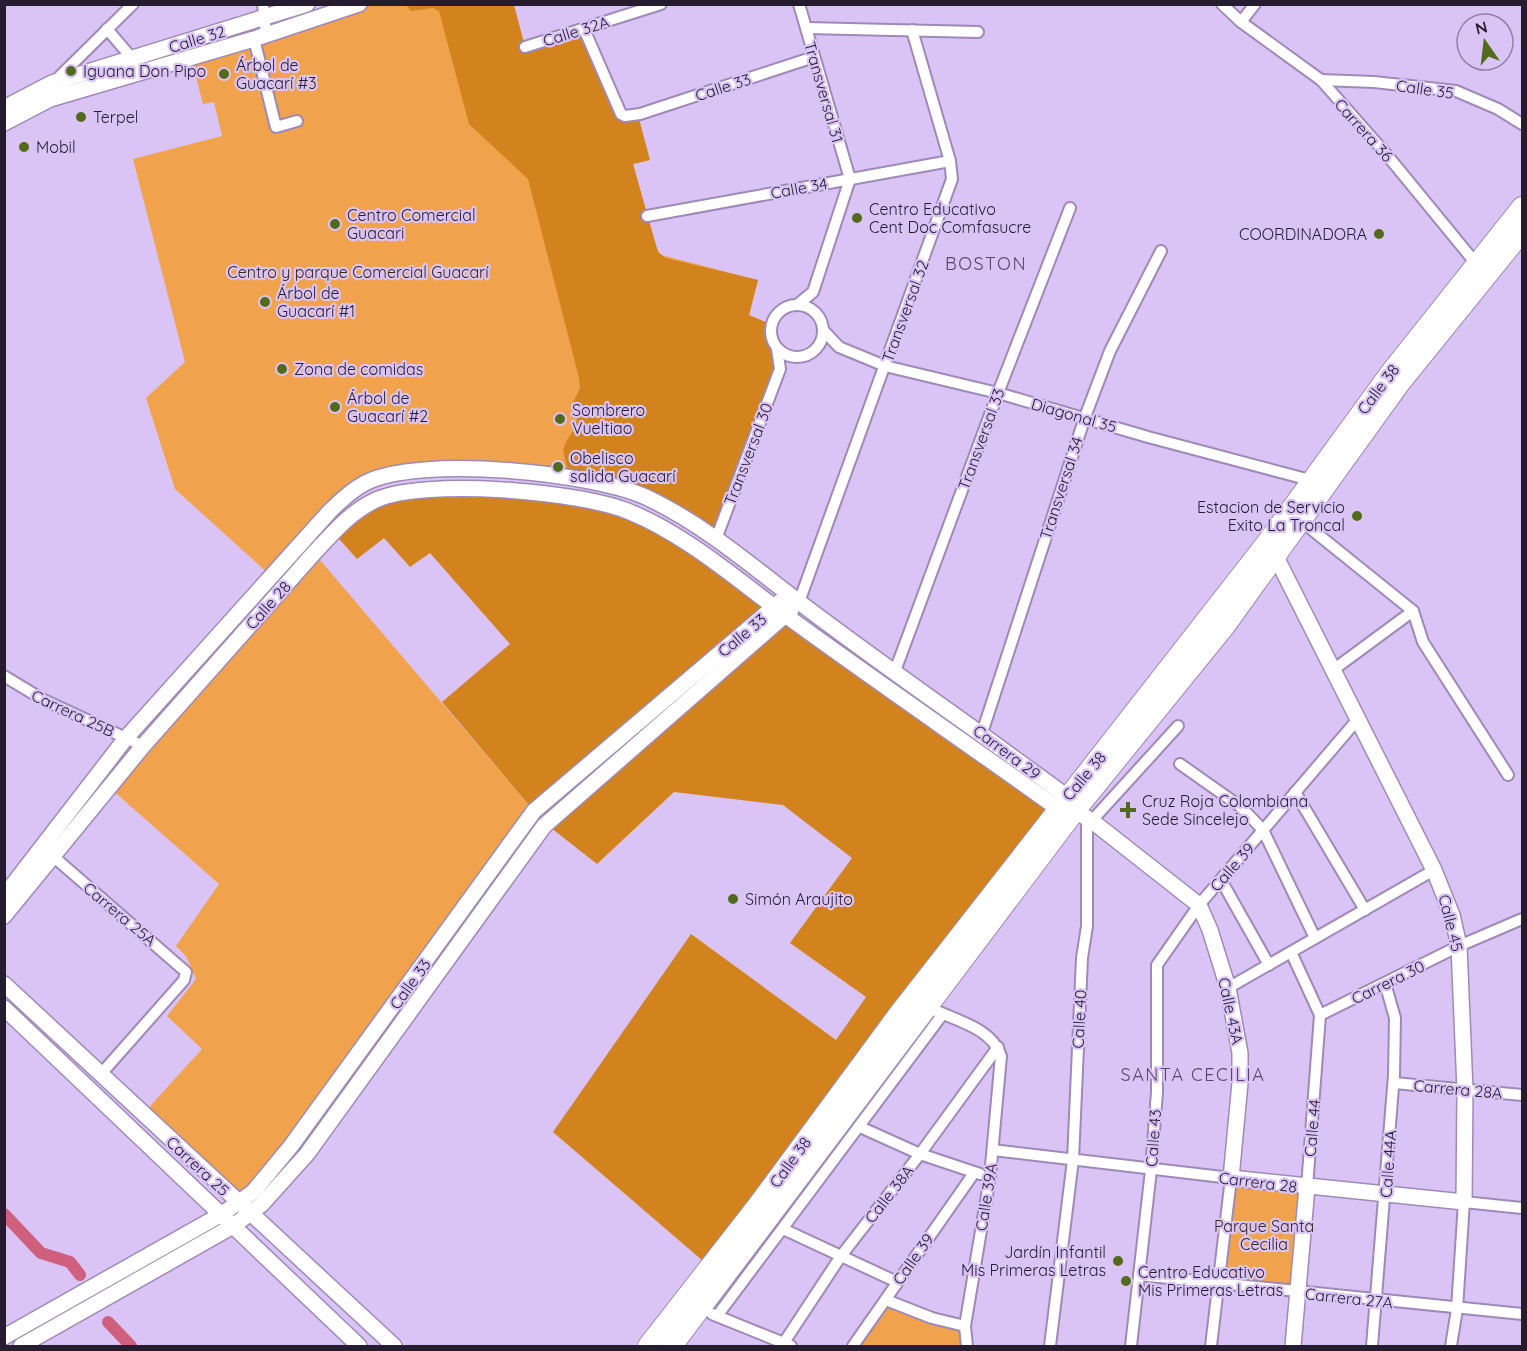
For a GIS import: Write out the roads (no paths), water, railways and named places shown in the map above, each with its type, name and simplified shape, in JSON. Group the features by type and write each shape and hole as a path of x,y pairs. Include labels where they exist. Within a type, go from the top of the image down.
{"highway":[{"name":"Calle 38","path":"1272,549 1300,520 1482,270 1522,207"},
{"name":"Calle 38","path":"648,1347 758,1205 898,1015 1067,805 1225,626 1272,549 1310,480 1391,372 1482,270 1522,232"},
{"name":"Calle 38","path":"672,1347 709,1313 816,1156 934,1010 1067,805"}],"street":[{"path":"52,83 133,4"},
{"name":"Calle 32","path":"137,65 263,12 307,4"},
{"name":"Calle 32","path":"4,108 52,83 260,37 359,4"},
{"name":"Calle 32A","path":"525,47 661,4"},
{"name":"Transversal 31","path":"799,4 850,179"},
{"name":"Carrera 36","path":"1222,4 1241,22 1321,80 1387,155 1482,270"},
{"path":"1241,22 1255,4"},
{"path":"263,12 260,37 276,127 297,121"},
{"path":"806,28 978,32"},
{"path":"4,123 50,99 137,65 107,29"},
{"name":"Calle 33","path":"584,29 621,114 631,116 814,57"},
{"name":"Transversal 32","path":"797,594 885,366 952,179 950,161 912,30"},
{"name":"Calle 35","path":"1321,80 1374,82 1456,91 1498,109 1522,124"},
{"name":"Calle 34","path":"647,216 950,161"},
{"path":"814,352 819,346 823,330 813,292 850,179"},
{"name":"Transversal 33","path":"895,671 998,393 1070,208"},
{"name":"Transversal 34","path":"982,733 1084,417 1110,351 1161,251"},
{"path":"797,305 813,292"},
{"path":"801,357 791,356 777,349 770,332 774,316 788,306 797,305 808,307 819,317"},
{"name":"Diagonal 35","path":"823,330 839,347 885,366 998,393 1148,437 1310,480"},
{"path":"780,369 814,352 839,347"},
{"name":"Transversal 30","path":"716,539 780,369 777,349"},
{"name":"Calle 28","path":"4,896 126,738 345,496 366,482 396,473 429,469 569,476"},
{"name":"Carrera 29","path":"569,476 601,482 650,498 716,539 797,594 895,671 982,733 1067,805"},
{"name":"Calle 28","path":"4,916 143,746 343,522 376,500 410,490 467,489 557,496 596,502 628,511"},
{"name":"Carrera 29","path":"628,511 657,525 699,551 780,611 1067,805"},
{"path":"1300,520 1413,611 1423,642 1508,775"},
{"name":"Calle 45","path":"1272,549 1434,870 1452,915 1459,946 1465,1090 1464,1202 1457,1309 1451,1347"},
{"name":"Calle 33","path":"4,1337 222,1214 243,1208 276,1190 307,1154 546,824 797,594"},
{"name":"Calle 33","path":"21,1347 233,1226 243,1208 291,1146 534,811 780,611"},
{"path":"1333,670 1413,611"},
{"name":"Carrera 25B","path":"4,676 42,699 143,746"},
{"name":"Calle 39","path":"1199,905 1358,719"},
{"name":"Calle 40","path":"1050,1347 1072,1160 1082,958 1087,926 1085,833 1087,826 1178,726"},
{"path":"1179,764 1241,807 1263,830 1315,938"},
{"path":"1295,792 1365,910"},
{"name":"Calle 43A","path":"1067,805 1092,821 1199,905 1210,930 1228,988 1240,1053 1240,1083 1211,1347"},
{"name":"Carrera 25A","path":"54,857 186,972 184,980 101,1074"},
{"path":"1228,988 1434,870"},
{"path":"1221,880 1269,965"},
{"name":"Calle 43","path":"1131,1347 1151,1170 1156,1092 1157,965 1199,905"},
{"path":"458,918 472,928"},
{"name":"Carrera 30","path":"1320,1016 1459,946 1522,923"},
{"name":"Calle 44","path":"1291,952 1320,1016 1293,1347"},
{"name":"Calle 44A","path":"1372,1347 1394,1083 1395,1018 1385,983"},
{"name":"Carrera 25","path":"4,984 394,1347"},
{"name":"Carrera 25","path":"4,1008 359,1347"},
{"path":"787,1345 709,1313 783,1229 860,1127 934,1010 986,1034 998,1047"},
{"name":"Calle 39A","path":"967,1347 965,1326 993,1150 1001,1069 998,1047"},
{"name":"Calle 38A","path":"787,1345 841,1256 920,1155 998,1047"},
{"name":"Carrera 28A","path":"1394,1083 1522,1095"},
{"path":"860,1127 920,1155 990,1177"},
{"name":"Carrera 28","path":"993,1150 1307,1188 1522,1208"},
{"name":"Calle 39","path":"853,1347 974,1173"},
{"path":"783,1229 897,1282"},
{"name":"Carrera 27A","path":"1139,1275 1522,1314"},
{"path":"885,1300 932,1318 965,1326"}],"waterway":[{"path":"4,1214 41,1253 70,1262 80,1275"},
{"path":"108,1322 131,1346"}],"place":[{"name":"Iguana Don Pipo","path":"71,71"},
{"name":"Árbol de Guacarí #3","path":"224,74"},
{"name":"Terpel","path":"81,117"},
{"name":"Mobil","path":"24,147"},
{"name":"Centro Educativo Cent Doc Comfasucre","path":"857,218"},
{"name":"Centro Comercial Guacari","path":"335,224"},
{"name":"COORDINADORA","path":"1379,234"},
{"name":"Árbol de Guacarí #1","path":"265,302"},
{"name":"Zona de comidas","path":"282,369"},
{"name":"Árbol de Guacarí #2","path":"335,407"},
{"name":"Sombrero Vueltiao","path":"560,419"},
{"name":"Obelisco salida Guacarí","path":"558,467"},
{"name":"Estacion de Servicio Exito La Troncal","path":"1357,516"},
{"name":"Cruz Roja Colombiana Sede Sincelejo","path":"1128,810"},
{"name":"Simón Araujito","path":"733,899"},
{"name":"Jardín Infantil Mis Primeras Letras","path":"1118,1261"},
{"name":"Centro Educativo Mis Primeras Letras","path":"1126,1281"}],"district":[{"name":"BOSTON","path":"986,263"},
{"name":"SANTA CECILIA","path":"1193,1074"}],"park label":[{"name":"Centro y parque Comercial Guacarí","path":"358,272"},
{"name":"Parque Santa Cecilia","path":"1264,1235"}]}
